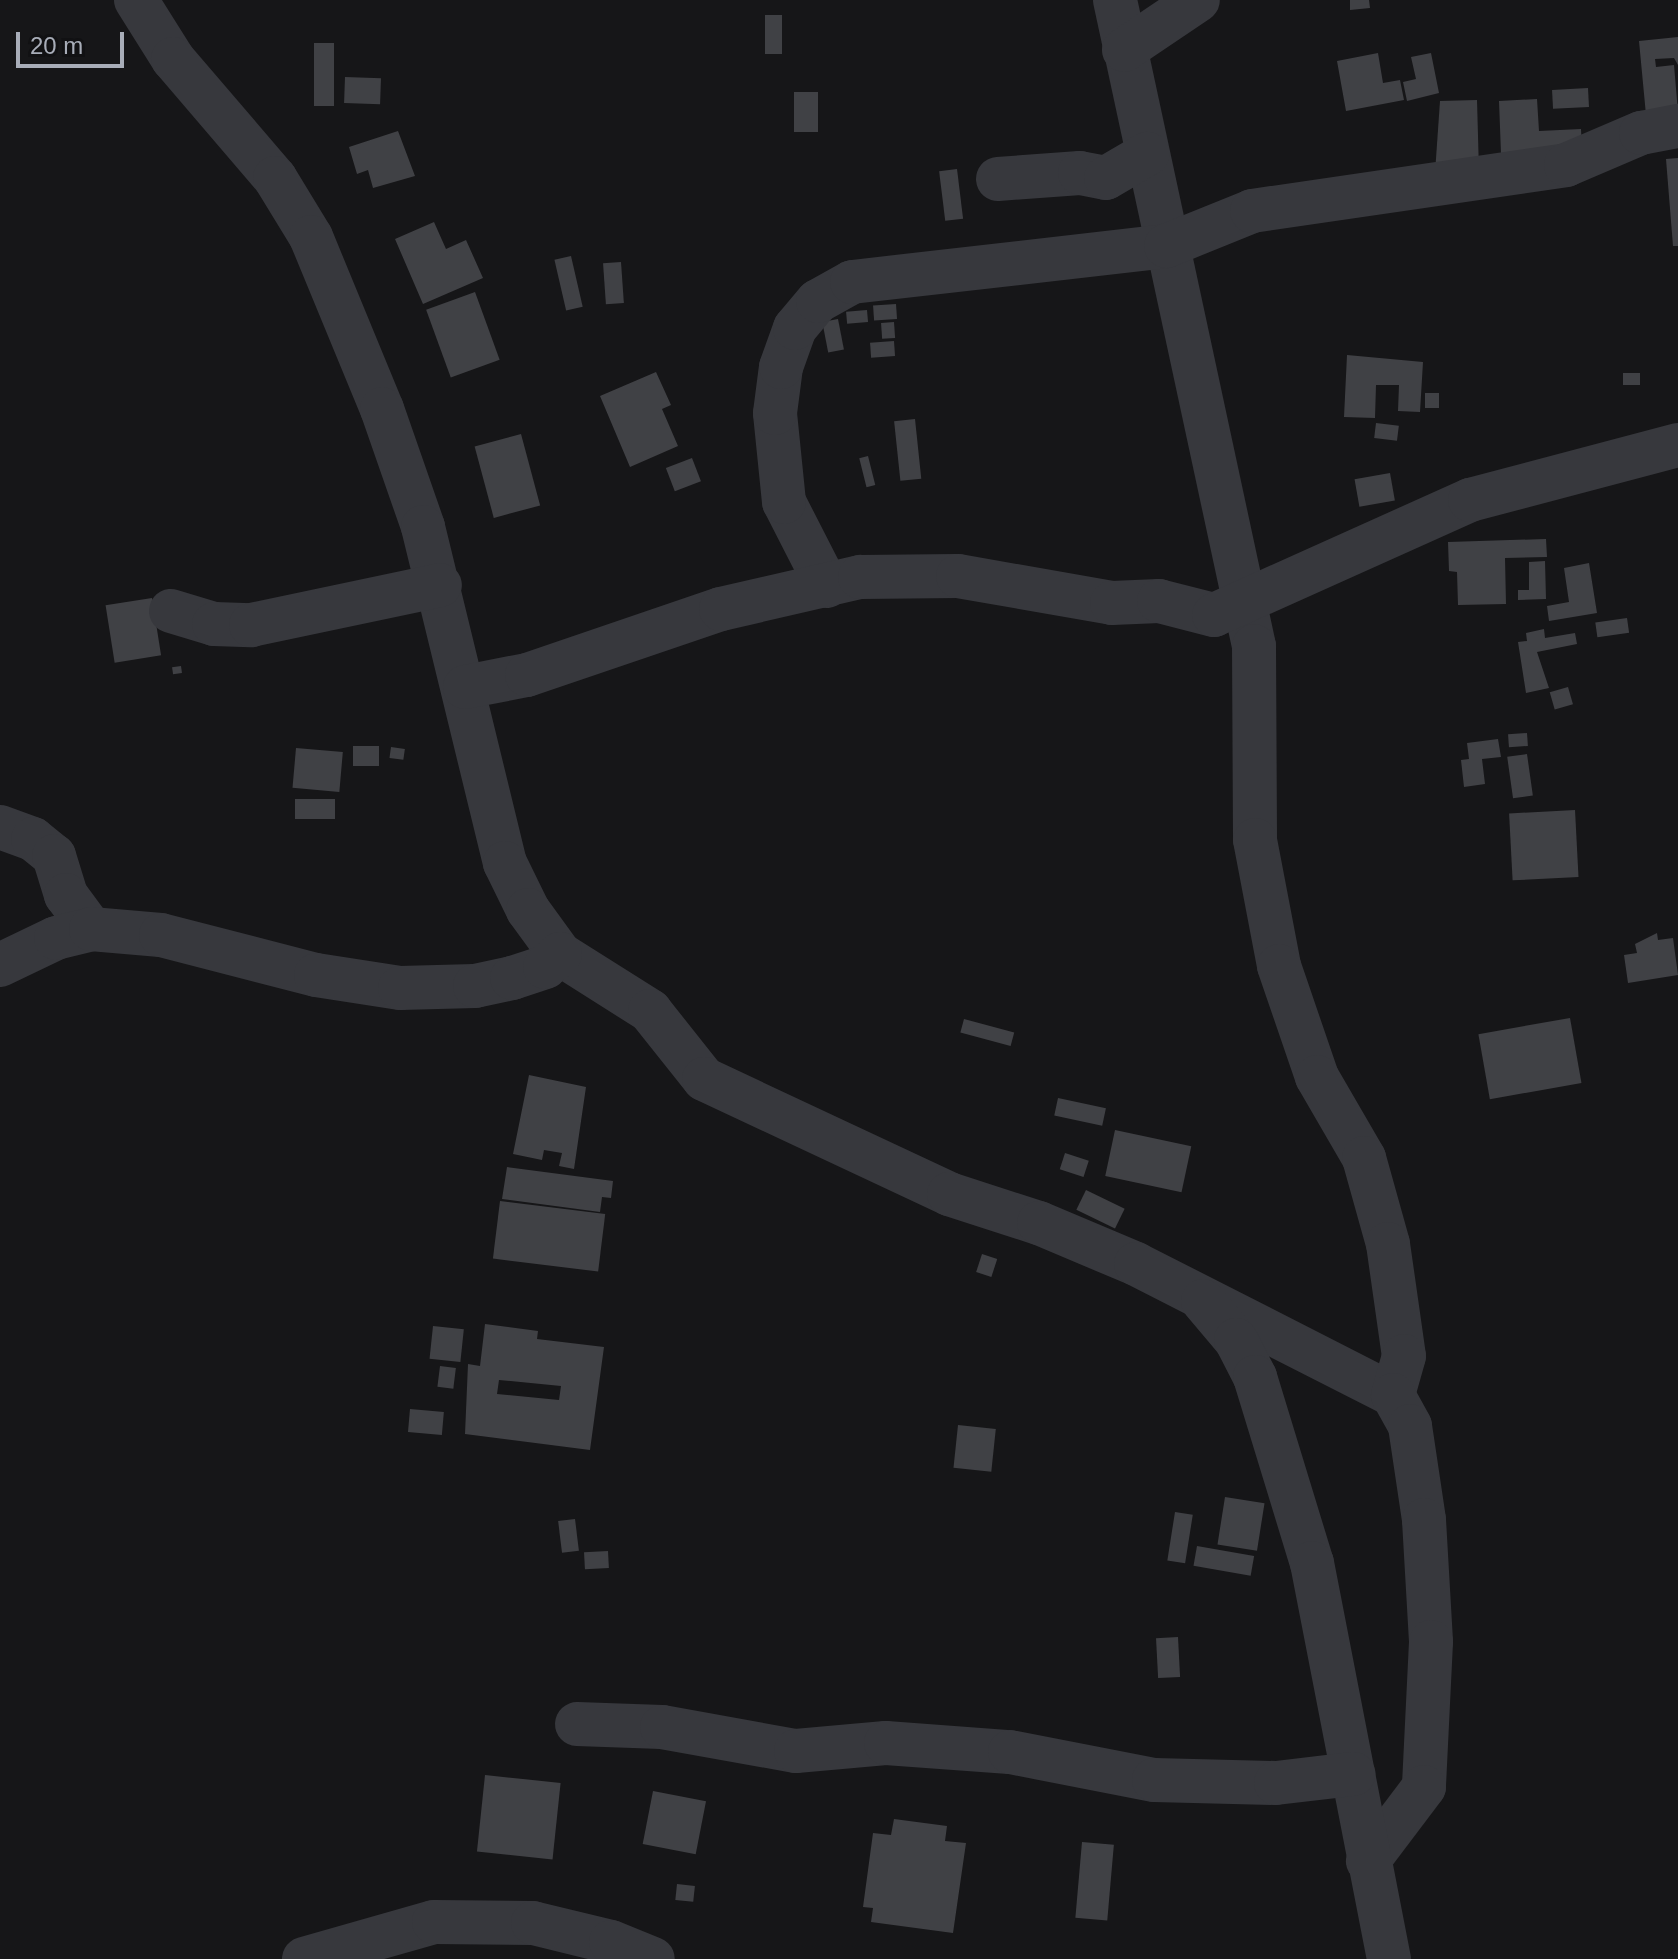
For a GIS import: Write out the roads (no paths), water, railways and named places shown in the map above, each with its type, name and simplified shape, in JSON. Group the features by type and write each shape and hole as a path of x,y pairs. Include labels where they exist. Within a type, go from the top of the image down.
{"street":[{"path":"136,0 173,59 275,178 311,237 382,409 440,585 505,863 528,910 560,954 650,1011 704,1079 949,1194 1039,1223 1196,1293 1393,1395 1410,1426 1424,1520 1431,1642 1425,1772 1424,1787 1368,1861"},
{"path":"1115,0 1254,646 1255,840 1279,966 1303,1024 1317,1077 1364,1158 1388,1244 1404,1356 1393,1395"},
{"path":"1124,50 1198,0"},
{"path":"827,586 784,502 775,455 781,367 795,328 818,301 852,282 1166,246 1252,211 1566,165 1641,133 1678,126"},
{"path":"998,179 1080,173 1106,178 1147,154"},
{"path":"465,687 527,675 721,609 860,577 958,576 1112,603 1159,601 1214,615 1245,597 1470,500 1678,445"},
{"path":"171,611 214,624 251,625 440,585"},
{"path":"0,827 45,846 59,865 66,895 91,929"},
{"path":"0,965 56,938 91,929 161,935 316,975 400,988 475,986 545,967 560,954"},
{"path":"1196,1293 1236,1340 1255,1377 1312,1563 1389,1959"},
{"path":"577,1724 662,1727 796,1751 886,1743 1010,1752 1154,1780 1276,1783 1353,1774"},
{"path":"304,1959 434,1922 533,1923 611,1942 653,1959"}]}
